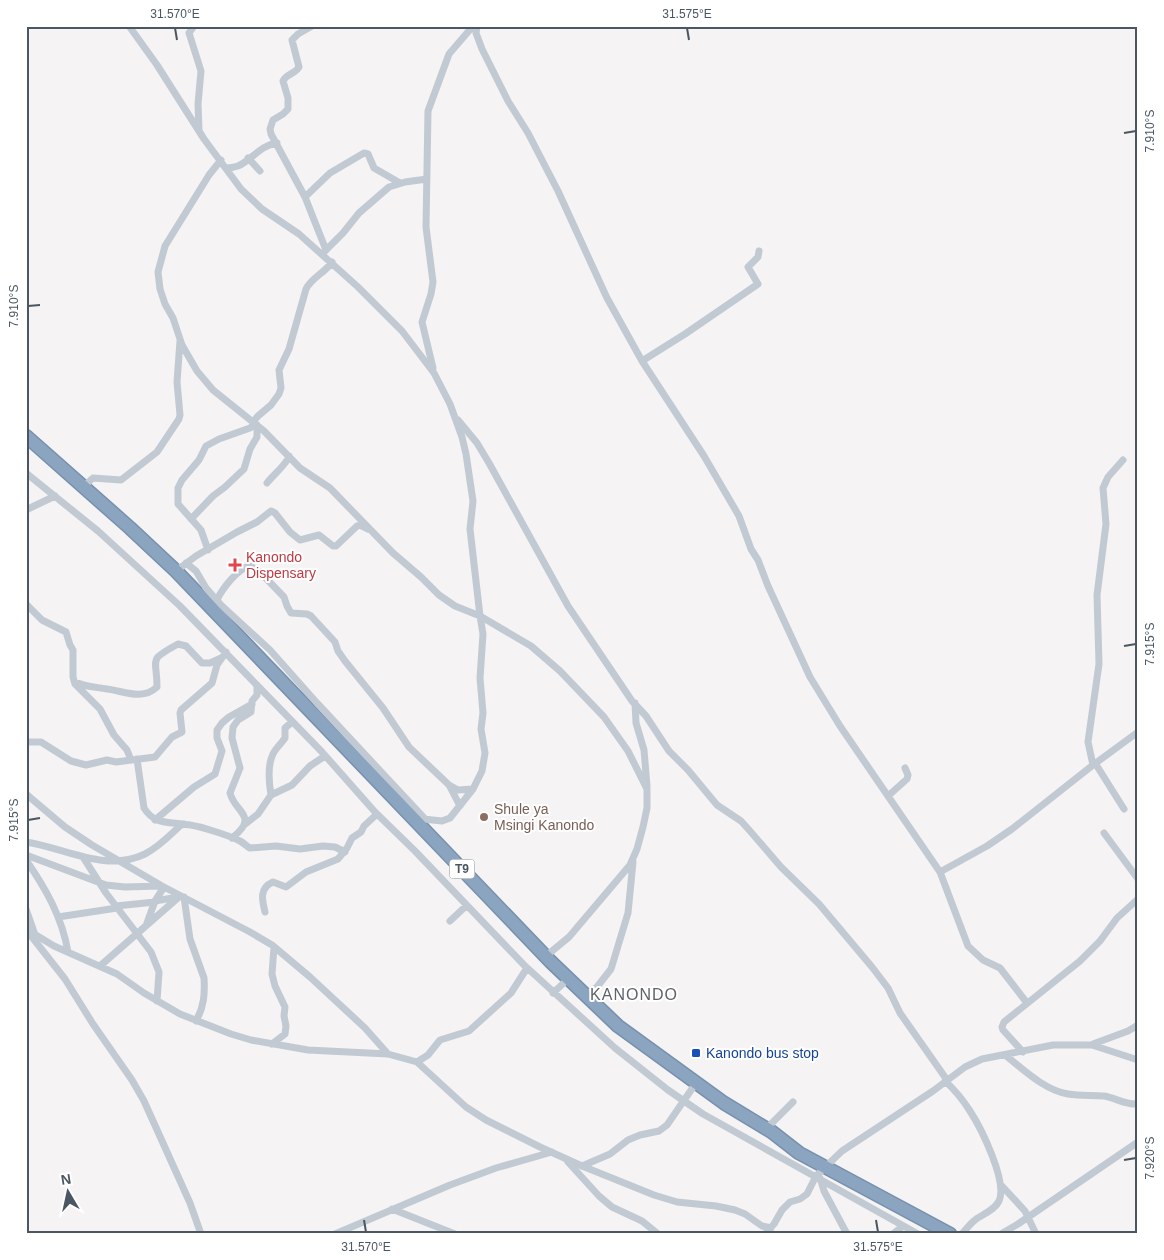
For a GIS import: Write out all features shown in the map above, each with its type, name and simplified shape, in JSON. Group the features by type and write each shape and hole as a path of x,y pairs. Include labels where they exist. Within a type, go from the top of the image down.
{"highway":[{"name":"T9","path":"26,436 181,567 419,818 546,956 618,1026 696,1083 799,1153 821,1174 950,1234"}],"street":[{"path":"129,26 199,130 252,200 324,252 332,262 386,313 413,344 434,373 456,418 466,454 473,500 470,529 483,634 480,678 484,713 481,729 485,753 482,772 473,789 450,818 442,820 419,818 270,650 206,588 196,571 181,567"},
{"path":"194,26 189,33 201,70 198,104 199,130"},
{"path":"312,26 292,40 299,67 285,77 283,81 289,104 286,112 273,120 271,134 305,197 324,252"},
{"path":"434,373 422,322 432,294 426,228 428,111 450,54 473,27 508,101 545,165 603,291 642,361 704,456 739,516 751,549 758,560 810,677 840,726 940,872 968,946 983,960 1000,968 1027,1003"},
{"path":"226,168 238,166 271,144 276,143"},
{"path":"305,197 335,170 366,153 375,170 400,183"},
{"path":"248,158 260,171"},
{"path":"221,160 176,224 165,246 158,276 165,304 173,318 180,340 197,371 206,382 255,424 300,468 330,488 439,595 455,606 480,616 531,646 560,670 604,717 628,751 647,788"},
{"path":"324,252 363,209 389,187 414,180 427,179"},
{"path":"301,190 319,183"},
{"path":"642,361 758,284 748,267 758,257 759,251"},
{"path":"191,519 213,496 226,487 244,469 250,448 256,437 255,424 258,416 271,405 279,394 281,388 279,369 288,349 306,289 311,281 328,268 332,262"},
{"path":"84,486 93,478 121,480 153,456 179,419 177,382 180,340"},
{"path":"456,418 472,437 489,463 568,606 669,751 688,770 717,805 745,826 781,867 819,904 872,967 891,993 900,1013 978,1126 992,1159 1002,1192 997,1206 974,1221 962,1234"},
{"path":"208,550 202,533 177,501 178,488 182,480 199,460 206,446 219,439 250,428 255,424"},
{"path":"267,483 288,462 289,456"},
{"path":"1123,460 1108,477 1103,488 1106,524 1097,595 1099,664 1088,742 1094,764 1124,809"},
{"path":"26,473 77,512 180,606 224,655 257,685 377,814 527,968 615,1048 683,1100 739,1134 821,1174 918,1234"},
{"path":"26,510 55,496"},
{"path":"181,567 237,532 252,526 272,511 275,512 297,538 302,540 319,535 333,546 336,546 357,526 360,525 372,531"},
{"path":"218,600 222,591 236,575 245,567 253,567 284,597 286,606 291,613 311,616 330,636 345,661 383,708 409,747 449,785 458,790 473,789"},
{"path":"26,604 42,620 66,632 68,635 74,654 75,682 100,708 114,735 134,759 144,808 151,818 195,825 232,838 255,849 272,846 300,849 323,846 336,847 344,852"},
{"path":"75,682 80,685 111,689 124,693 144,694 158,687 154,662 156,658 178,644 186,646 202,663 210,663 224,655"},
{"path":"26,742 41,742 71,761 86,764 107,760 116,762 156,756 172,737 182,732 181,710 212,683 218,665 224,655"},
{"path":"244,825 244,815 230,793 240,768 232,734 235,724 251,712 253,699 257,695 257,685"},
{"path":"586,996 597,987 611,969 628,913 633,859 648,808 646,759 643,740 636,724 634,703"},
{"path":"155,820 194,787 215,774 222,751 217,738 217,730 229,717 252,704"},
{"path":"271,795 268,783 271,758 285,738 285,728 292,722"},
{"path":"940,872 988,846 1028,818 1094,764 1138,732"},
{"path":"232,838 258,814 271,795 292,785 310,766 325,756"},
{"path":"888,796 907,779 908,775 905,768"},
{"path":"449,785 460,806"},
{"path":"26,794 72,832 181,897 250,932 274,947 310,977 364,1028 388,1054"},
{"path":"265,912 262,893 268,884 275,882 286,887 306,872 335,861 344,852 352,838 361,832 364,826 377,814"},
{"path":"26,842 50,846 83,857 108,862 123,862 145,854 184,824"},
{"path":"1104,833 1138,879"},
{"path":"26,855 106,885 119,887 163,886"},
{"path":"83,857 116,907 151,952 159,972 157,1001"},
{"path":"546,956 569,937 582,923 633,859"},
{"path":"26,860 46,891 58,917 68,952"},
{"path":"147,923 163,886"},
{"path":"58,917 181,897"},
{"path":"100,966 147,923 181,897"},
{"path":"181,897 188,933 204,978 203,1006 196,1021"},
{"path":"1023,1052 1003,1030 1004,1022 1080,961 1100,941 1117,918 1138,898"},
{"path":"450,921 466,906"},
{"path":"26,909 36,935"},
{"path":"26,929 68,952 117,974 157,1001 196,1021 231,1034 308,1050 388,1054 418,1062 466,1107 486,1120 566,1159 664,1198 735,1210 770,1230 786,1205 807,1194 821,1174 842,1151 972,1062 1053,1045 1092,1044 1128,1031 1138,1025"},
{"path":"26,929 65,979 93,1024 132,1080 144,1101 190,1203 201,1234"},
{"path":"272,1044 285,1034 286,1026 285,1007 275,986 272,974 274,947"},
{"path":"418,1062 428,1055 440,1040 464,1033 474,1026 511,993 527,968"},
{"path":"553,993 568,979"},
{"path":"1092,1044 1138,1060"},
{"path":"1005,1055 1034,1078 1058,1091 1067,1094 1104,1096 1127,1104 1138,1104"},
{"path":"582,1166 610,1154 628,1140 659,1131 671,1120 696,1083"},
{"path":"766,1129 793,1102"},
{"path":"1001,1234 1138,1142"},
{"path":"335,1234 496,1168 552,1152"},
{"path":"566,1159 598,1196 612,1207 642,1222 658,1234"},
{"path":"821,1174 824,1191 847,1234"},
{"path":"1001,1185 1020,1205 1036,1234"},
{"path":"392,1210 455,1234"},
{"path":"893,1234 904,1226"}],"place":[{"name":"Kanondo Dispensary","path":"235,565"},
{"name":"Shule ya Msingi Kanondo","path":"484,817"},
{"name":"Kanondo bus stop","path":"696,1053"}],"district":[{"name":"KANONDO","path":"634,994"}]}
